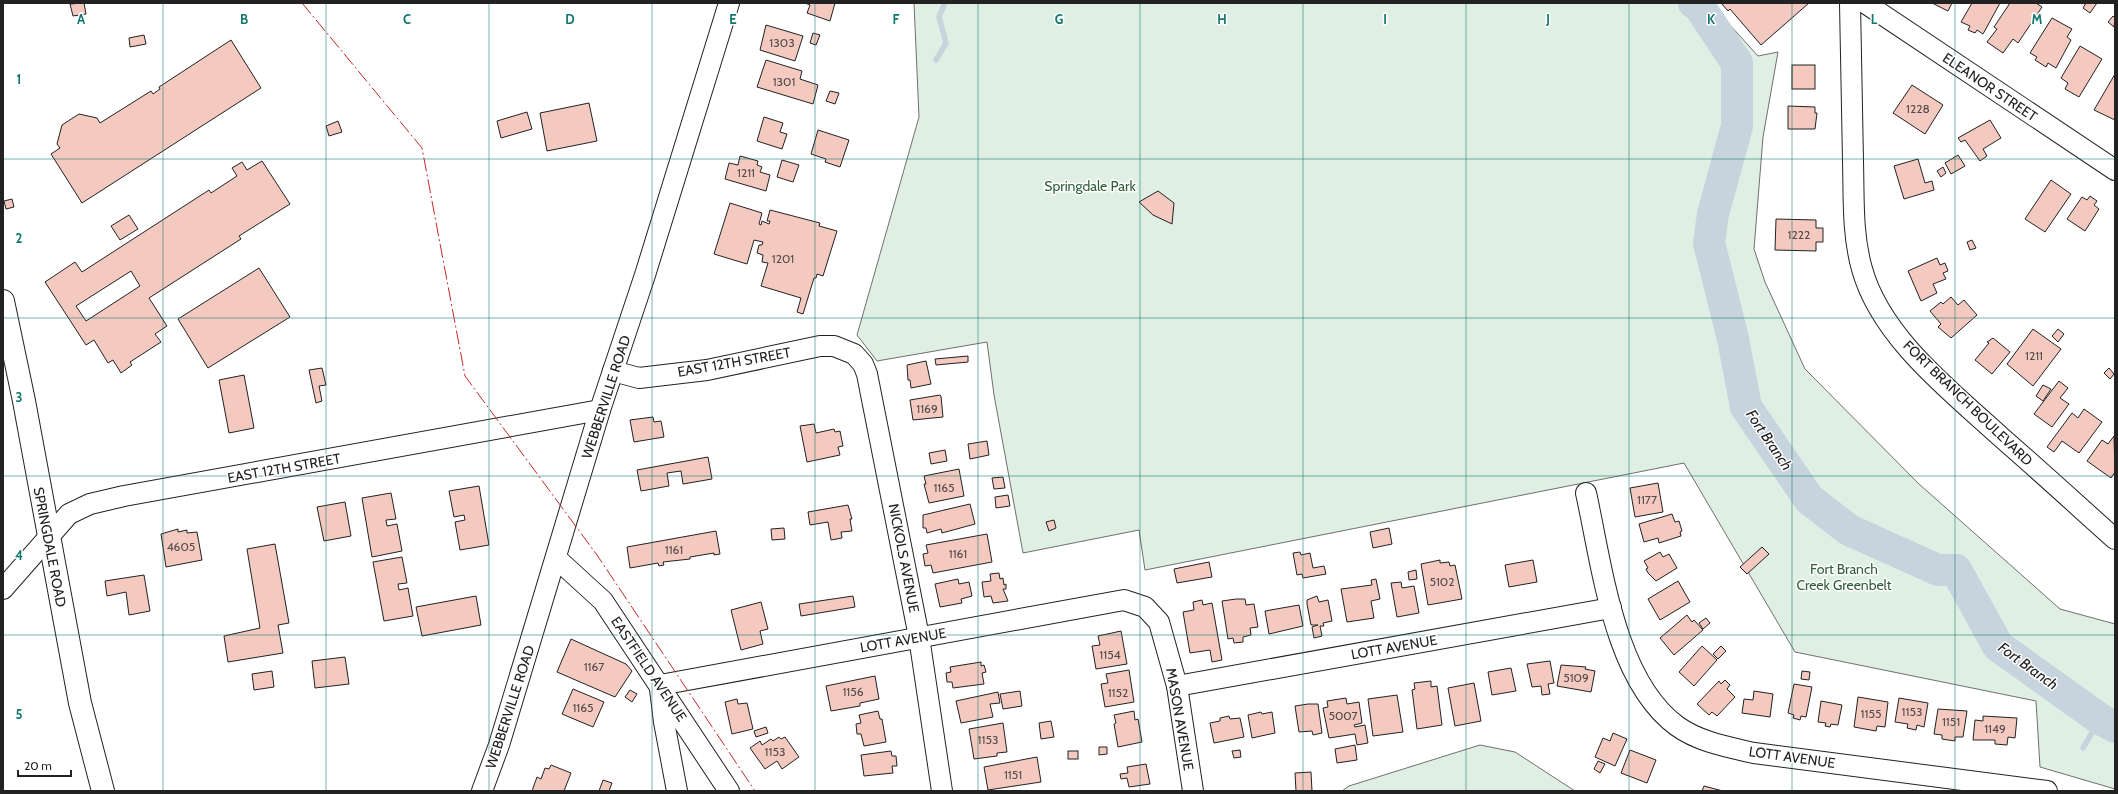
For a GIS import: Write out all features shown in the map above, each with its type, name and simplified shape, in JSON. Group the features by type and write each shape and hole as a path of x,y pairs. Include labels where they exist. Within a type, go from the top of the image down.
{"main road":[{"name":"SPRINGDALE ROAD","path":"3,301 24,402 48,538 80,703 103,791"}],"street":[{"name":"WEBBERVILLE ROAD","path":"482,791 499,745 600,410 729,3"},
{"name":"FORT BRANCH BOULEVARD","path":"1850,3 1854,212 1862,271 1874,299 1895,332 1920,361 1975,413 2115,539"},
{"name":"ELEANOR STREET","path":"1865,3 2115,170"},
{"name":"EAST 12TH STREET","path":"613,371 640,378 707,370 820,346 834,346 854,354"},
{"name":"NICKOLS AVENUE","path":"854,354 863,364 868,374 919,637 942,791"},
{"name":"EAST 12TH STREET","path":"3,589 69,514 90,504 600,410"},
{"name":"LOTT AVENUE","path":"1586,493 1611,608 1627,658 1651,699 1677,726 1708,742 1754,753 2047,791"},
{"name":"EASTFIELD AVENUE","path":"556,558 603,602 660,685 723,789"},
{"name":"LOTT AVENUE","path":"660,685 1124,600 1145,607"},
{"name":"MASON AVENUE","path":"1145,607 1159,622 1177,686 1192,791"},
{"name":"LOTT AVENUE","path":"1177,686 1611,608"},
{"path":"660,685 664,722 677,791"}],"green space":[{"path":"914,3 1710,3 1758,56 1778,52 1763,137 1754,249 1765,282 1805,369 1919,484 2060,609 2115,624 2115,789 2040,767 2036,701 1795,652 1684,463 1145,570 1139,530 1023,553 994,395 987,342 877,361 857,335 919,117"},
{"path":"1480,745 1515,752 1575,791 1342,791 1349,786"}],"building":[{"path":"84,3 86,14 73,16 70,4"},
{"path":"805,3 835,3 830,21 807,13 810,5"},
{"path":"1721,3 1809,3 1761,45 1730,9 1728,11"},
{"path":"1932,3 1952,3 1948,11"},
{"path":"1972,3 2000,3 1983,34 1977,30 1975,33 1968,30 1970,26 1961,22"},
{"path":"2010,3 2036,3 2042,7 2018,43 2013,39 2003,53 1987,42 1997,29 1994,27"},
{"path":"2086,3 2097,3 2090,13 2083,8"},
{"path":"2113,16 2115,18 2114,27 2108,22"},
{"path":"2052,18 2072,29 2067,37 2071,40 2056,68 2048,63 2046,67 2035,60 2037,57 2030,53"},
{"path":"766,25 803,36 795,61 760,50"},
{"path":"813,33 820,35 816,45 810,43"},
{"path":"144,35 146,44 130,47 129,38"},
{"path":"231,40 261,88 82,203 51,154 60,148 57,144 62,125 79,114 97,118 100,123 151,91 153,94 160,89 159,87"},
{"path":"2080,46 2102,59 2079,97 2065,89 2068,83 2061,78"},
{"path":"766,60 802,71 800,79 818,85 813,104 757,87"},
{"path":"1792,65 1815,65 1815,89 1792,89"},
{"path":"2115,74 2115,120 2094,110"},
{"path":"1912,85 1943,105 1925,134 1893,113"},
{"path":"830,91 839,93 835,104 826,101"},
{"path":"589,103 597,141 547,151 540,113"},
{"path":"1788,106 1815,107 1815,113 1817,113 1815,129 1788,129"},
{"path":"527,112 532,129 501,138 497,121"},
{"path":"764,117 783,123 780,132 787,134 782,149 757,141"},
{"path":"1990,120 2001,138 1983,149 1987,156 1980,161 1965,140 1961,142 1958,138"},
{"path":"338,121 342,132 329,136 326,126"},
{"path":"818,130 849,140 840,167 825,162 826,159 811,154"},
{"path":"1958,155 1965,166 1951,174 1945,163"},
{"path":"740,156 758,161 757,165 762,167 760,172 770,175 766,191 725,179 729,163 738,165"},
{"path":"1918,159 1925,183 1932,181 1934,190 1904,199 1894,166"},
{"path":"782,160 799,165 793,182 777,177"},
{"path":"262,161 290,204 239,236 241,239 149,298 167,326 155,334 161,342 130,362 132,365 121,373 113,360 108,363 94,340 86,345 45,282 75,262 82,272 209,190 211,193 237,176 232,168 242,162 247,170","holes":["131,271 140,286 86,321 76,306"]},
{"path":"1943,167 1946,173 1941,177 1937,171"},
{"path":"2051,180 2071,194 2045,232 2025,219"},
{"path":"1158,191 1174,203 1172,224 1153,215 1139,202"},
{"path":"2090,196 2097,201 2094,205 2099,209 2085,231 2067,219 2082,197 2087,200"},
{"path":"12,199 14,207 6,209 4,201"},
{"path":"730,203 762,213 759,224 761,225 762,221 769,224 770,221 767,221 770,210 820,223 819,226 837,231 823,276 817,274 816,278 814,278 803,314 797,312 801,298 761,286 768,263 762,262 763,255 757,253 759,245 762,245 763,242 754,240 747,264 714,254"},
{"path":"129,215 138,229 120,240 111,226"},
{"path":"1776,219 1816,220 1816,228 1823,228 1823,242 1816,242 1816,251 1775,250"},
{"path":"1972,240 1976,248 1970,250 1967,242"},
{"path":"1937,258 1940,265 1945,263 1948,271 1943,273 1946,279 1933,284 1937,293 1921,301 1908,271"},
{"path":"259,268 290,317 208,368 178,319"},
{"path":"1951,297 1958,305 1964,300 1977,315 1951,338 1938,327 1941,324 1930,311 1941,302 1943,304"},
{"path":"2033,329 2061,349 2033,386 2007,364"},
{"path":"2058,329 2064,334 2058,342 2052,336"},
{"path":"1993,338 2010,352 1992,374 1975,360 1989,343 1987,342"},
{"path":"968,356 968,362 936,365 935,359"},
{"path":"926,361 931,384 911,388 910,380 908,380 907,365"},
{"path":"322,368 326,385 319,386 322,401 316,403 309,370"},
{"path":"2109,368 2114,374 2110,379 2104,373"},
{"path":"244,375 254,428 229,433 219,380"},
{"path":"2059,381 2068,388 2060,398 2069,404 2052,427 2034,414"},
{"path":"2043,385 2051,389 2043,401 2036,396"},
{"path":"940,395 943,417 913,420 910,400"},
{"path":"2084,409 2102,422 2079,453 2062,441 2054,452 2047,447 2072,413 2078,418"},
{"path":"653,417 654,422 661,421 664,437 634,442 630,420"},
{"path":"814,424 816,433 834,429 835,432 840,431 843,446 838,447 840,455 807,462 800,426"},
{"path":"2114,436 2115,472 2111,478 2087,461 2102,440 2108,444"},
{"path":"987,441 989,455 970,459 968,444"},
{"path":"945,450 947,461 931,464 929,453"},
{"path":"708,457 712,479 683,484 681,471 667,473 669,486 641,491 637,470"},
{"path":"959,469 964,496 929,503 924,484 926,484 924,476"},
{"path":"1003,477 1005,488 994,489 992,478"},
{"path":"1658,483 1663,512 1635,517 1630,488"},
{"path":"479,486 489,545 460,550 455,522 465,520 464,515 454,517 449,491"},
{"path":"391,493 396,519 386,520 387,526 397,524 402,551 372,557 362,498"},
{"path":"1008,495 1010,506 996,508 995,497"},
{"path":"345,502 351,536 324,541 317,507"},
{"path":"970,504 975,524 942,533 941,529 927,533 926,528 923,528 923,515"},
{"path":"848,505 852,519 850,519 852,531 841,532 842,538 831,540 828,522 810,525 808,512"},
{"path":"1672,514 1675,522 1679,521 1682,531 1680,532 1681,536 1659,543 1658,538 1644,542 1639,524"},
{"path":"1054,520 1056,528 1049,531 1046,522"},
{"path":"784,528 785,539 772,540 771,529"},
{"path":"1389,528 1392,544 1373,548 1370,532"},
{"path":"178,529 178,532 187,530 187,533 197,532 202,560 166,567 161,534"},
{"path":"716,531 720,554 714,555 714,553 690,557 690,559 663,562 664,565 659,566 658,563 630,568 627,547"},
{"path":"987,534 992,562 933,573 931,565 925,566 923,554 928,553 926,545"},
{"path":"275,544 289,623 278,625 283,653 228,662 224,636 260,628 247,549"},
{"path":"1762,547 1769,554 1747,574 1740,567"},
{"path":"1300,552 1301,555 1310,553 1313,568 1324,566 1326,574 1303,578 1302,574 1297,575 1293,553"},
{"path":"1660,552 1663,557 1669,554 1677,568 1656,581 1648,573 1646,569 1648,568 1644,561"},
{"path":"402,557 407,583 398,584 399,590 408,588 413,616 384,621 373,562"},
{"path":"1440,560 1440,563 1449,562 1450,566 1455,565 1462,599 1428,605 1421,564"},
{"path":"1533,560 1537,582 1509,587 1505,565"},
{"path":"1209,562 1212,577 1177,583 1174,569"},
{"path":"1416,570 1417,579 1409,580 1408,572"},
{"path":"999,573 1000,579 1003,578 1004,585 1006,584 1006,589 1003,589 1008,601 993,603 991,596 984,597 982,582 991,581 990,574"},
{"path":"144,575 150,611 129,615 126,592 107,596 105,581"},
{"path":"958,579 959,584 969,582 972,596 961,599 962,603 940,607 935,584"},
{"path":"1376,579 1380,599 1371,601 1374,618 1347,622 1341,589 1372,585 1371,580"},
{"path":"1678,581 1690,602 1660,620 1648,599"},
{"path":"1401,582 1402,588 1414,586 1419,613 1397,617 1391,583"},
{"path":"476,596 481,625 422,636 416,607"},
{"path":"853,596 855,607 801,616 799,604"},
{"path":"1317,596 1319,602 1328,600 1332,621 1323,623 1324,626 1320,626 1322,636 1314,638 1312,627 1318,625 1311,625 1307,600"},
{"path":"1245,599 1246,605 1254,604 1258,627 1250,628 1251,635 1243,637 1243,642 1234,643 1233,638 1228,639 1222,601"},
{"path":"1202,600 1203,605 1212,603 1222,660 1212,662 1210,650 1190,653 1183,612 1194,610 1193,602"},
{"path":"761,602 768,629 760,631 763,644 741,650 731,610"},
{"path":"1299,605 1303,626 1269,634 1265,611"},
{"path":"1687,615 1692,622 1694,620 1703,630 1674,655 1660,638"},
{"path":"1706,618 1710,623 1703,629 1699,623"},
{"path":"1121,631 1127,664 1096,669 1092,646 1100,645 1098,636"},
{"path":"571,639 626,664 632,671 615,697 557,672"},
{"path":"1702,646 1717,660 1694,686 1679,672"},
{"path":"1721,646 1726,651 1718,659 1713,654"},
{"path":"345,657 349,684 315,688 312,661"},
{"path":"1550,661 1554,683 1548,684 1550,694 1542,695 1541,686 1532,687 1527,664"},
{"path":"981,662 981,666 984,665 986,672 982,673 984,684 953,688 952,682 947,682 946,673 951,672 950,667"},
{"path":"1561,665 1586,667 1585,669 1595,671 1591,692 1557,686"},
{"path":"1511,668 1516,691 1492,695 1488,672"},
{"path":"1129,670 1134,702 1105,707 1101,684 1108,683 1106,674"},
{"path":"272,671 274,687 254,690 252,674"},
{"path":"1802,671 1810,672 1809,680 1801,679"},
{"path":"875,676 879,699 860,703 860,706 831,711 826,686"},
{"path":"1725,680 1730,685 1727,689 1735,697 1717,716 1712,712 1709,715 1697,704 1719,681 1721,684"},
{"path":"1431,681 1431,687 1437,686 1442,725 1417,729 1412,690 1415,689 1414,683"},
{"path":"1474,683 1481,721 1455,726 1448,688"},
{"path":"1794,684 1812,687 1806,717 1801,716 1800,720 1793,718 1794,715 1788,713"},
{"path":"573,689 604,702 593,727 562,714"},
{"path":"630,690 637,694 632,702 625,697"},
{"path":"1020,691 1022,706 1003,709 1000,694"},
{"path":"1754,691 1773,694 1770,717 1742,713 1744,699 1753,700"},
{"path":"998,692 1000,703 990,704 993,717 961,723 956,701"},
{"path":"1397,695 1403,732 1373,736 1368,699"},
{"path":"1858,697 1888,702 1885,727 1877,726 1876,731 1854,727"},
{"path":"1346,698 1347,704 1359,702 1362,723 1354,725 1355,727 1365,725 1368,743 1357,745 1355,734 1329,738 1323,708 1328,707 1327,701"},
{"path":"1899,698 1928,703 1924,727 1917,725 1916,730 1907,728 1908,724 1895,722"},
{"path":"737,699 738,704 747,703 753,729 732,734 725,702"},
{"path":"1821,701 1842,705 1838,725 1831,724 1830,727 1825,726 1826,723 1818,722"},
{"path":"1318,704 1322,733 1313,735 1312,731 1299,732 1295,706"},
{"path":"1938,709 1967,711 1963,737 1955,737 1955,741 1942,739 1942,735 1934,734"},
{"path":"878,711 880,719 882,719 886,742 864,746 861,734 857,734 856,724 861,723 859,715"},
{"path":"1134,711 1135,720 1138,719 1142,742 1118,747 1114,715"},
{"path":"1261,712 1262,714 1272,712 1275,733 1252,738 1248,715"},
{"path":"1229,716 1230,719 1240,718 1244,737 1214,743 1210,723 1220,721 1220,718"},
{"path":"1983,716 2017,718 2015,738 2008,737 2007,745 1995,744 1995,740 1973,740 1975,720 1983,721"},
{"path":"1051,721 1054,737 1041,739 1039,723"},
{"path":"1003,723 1007,752 997,753 997,756 974,759 969,729"},
{"path":"766,727 768,733 756,737 754,731"},
{"path":"1613,733 1627,739 1615,766 1595,757 1603,738 1610,741"},
{"path":"779,737 781,739 785,737 799,757 782,769 777,761 765,769 750,748 760,741 762,745 771,739 773,741"},
{"path":"1355,745 1357,760 1337,763 1335,749"},
{"path":"1099,747 1107,747 1107,754 1099,755"},
{"path":"1240,750 1241,757 1234,758 1232,751"},
{"path":"1630,750 1656,760 1647,783 1621,773"},
{"path":"891,751 892,756 896,756 897,766 892,766 893,773 864,776 861,755"},
{"path":"1068,751 1078,751 1078,759 1068,759"},
{"path":"1037,757 1041,782 988,790 984,767"},
{"path":"1598,761 1605,764 1600,773 1594,769"},
{"path":"1146,764 1150,784 1129,787 1127,778 1121,779 1120,774 1128,773 1127,767"},
{"path":"551,765 571,773 564,791 532,791 537,777 541,779 545,768 549,769"},
{"path":"1311,772 1312,791 1296,791 1295,773"},
{"path":"603,780 612,783 609,791 599,791"},
{"path":"1704,786 1723,791 1702,791"}],"waterway":[{"path":"936,60 946,43 939,17 945,3"},
{"name":"Fort Branch","path":"1694,3 1699,6 1737,63 1737,126 1713,214 1709,243 1733,339 1746,407 1809,499 1849,530 1938,570 1956,570 1998,646 2100,719 2115,727"},
{"path":"2083,748 2100,719"}],"power":[{"path":"302,3 422,148 465,376 597,555 755,791"}],"park label":[{"name":"Springdale Park","path":"1090,186"},
{"name":"Fort Branch Creek Greenbelt","path":"1844,578"}]}
